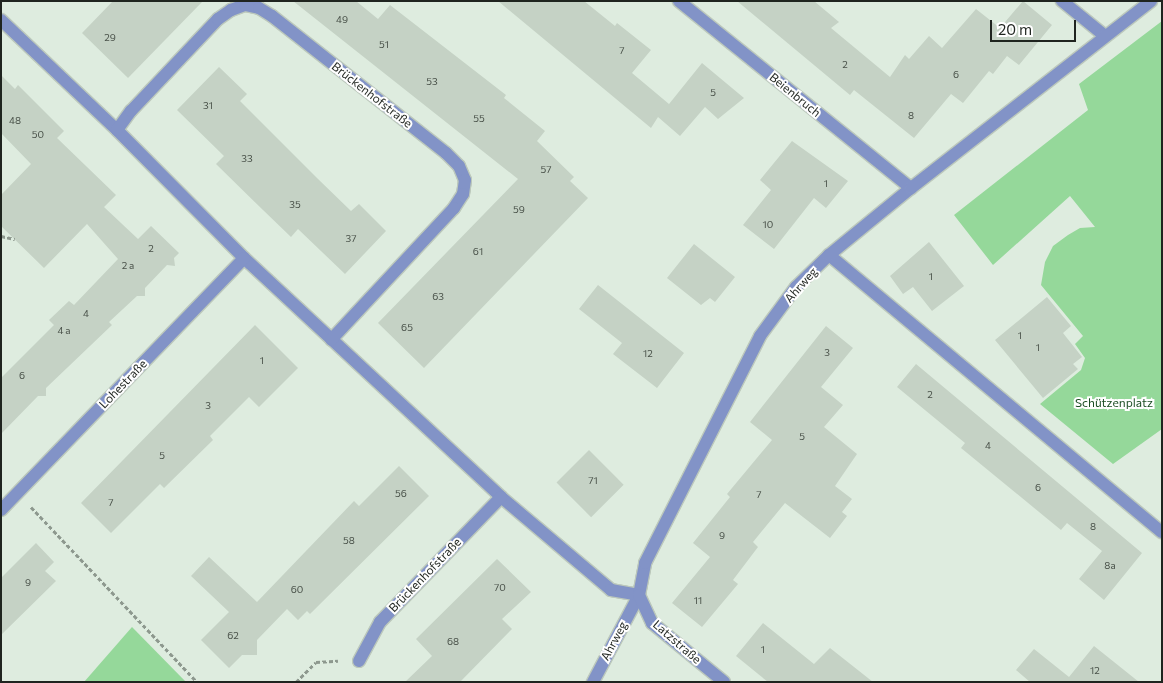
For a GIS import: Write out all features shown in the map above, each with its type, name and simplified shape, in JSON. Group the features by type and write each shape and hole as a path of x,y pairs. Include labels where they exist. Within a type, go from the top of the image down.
{"street":[{"name":"Beienbruch","path":"679,1 911,188"},
{"path":"1062,1 1105,36"},
{"name":"Ahrweg","path":"593,682 639,595 645,563 760,336 796,287 829,255 911,188 1151,1"},
{"name":"Brückenhofstraße","path":"117,130 131,111 218,19 231,10 245,5 259,8 272,16 446,153 458,166 465,180 463,194 454,208 331,340"},
{"path":"1,20 117,130 244,258 501,497 611,590 639,595"},
{"path":"829,255 1162,532"},
{"name":"Lohestraße","path":"1,510 244,258"},
{"name":"Brückenhofstraße","path":"359,661 380,622 501,497"},
{"name":"Latzstraße","path":"639,595 652,623 724,682"}],"path":[{"path":"1,236 15,239"},
{"path":"18,494 197,682"},
{"path":"296,682 316,662 359,661"}],"green space":[{"name":"Schützenplatz","path":"1162,21 1162,429 1113,464 1040,404 1081,370 1085,358 1075,344 1083,336 1041,285 1045,262 1053,246 1068,235 1080,228 1095,227 1070,196 993,265 954,215 1088,110 1079,84"},
{"path":"132,627 186,682 84,682"}],"building":[{"path":"113,1 203,1 128,78 82,33"},
{"path":"293,1 356,1 378,19 390,5 506,95 504,98 545,131 537,141 574,177 570,181 588,198 424,368 378,323 518,179"},
{"path":"498,1 584,1 615,26 617,23 651,50 632,73 669,104 661,114 702,63 744,98 718,119 705,107 680,136 658,117 651,128"},
{"path":"737,1 814,1 839,22 831,28 890,77 905,55 909,59 929,36 942,48 976,9 1000,28 1023,1 1052,25 1019,65 1007,56 993,74 989,71 963,103 951,94 914,138 854,90 850,95"},
{"path":"219,67 247,94 240,101 317,178 351,211 359,204 386,231 345,274 298,229 291,237 263,210 216,164 224,156 177,110"},
{"path":"1,75 15,89 18,85 64,131 57,138 116,195 104,207 138,239 151,226 179,253 174,258 175,266 167,265 145,288 145,296 137,296 109,322 112,325 46,388 46,396 38,396 1,434 1,378 54,325 49,320 69,301 74,305 118,259 87,224 44,268 1,226 1,195 31,164 1,133"},
{"path":"792,141 848,181 826,208 814,198 774,249 743,225 771,190 760,180"},
{"path":"929,242 964,286 932,311 913,287 903,294 890,276"},
{"path":"694,244 735,277 715,302 710,298 701,305 667,278"},
{"path":"598,285 684,353 657,388 613,354 622,343 579,309"},
{"path":"1047,297 1071,326 1063,333 1082,357 1073,364 1078,369 1043,398 995,340"},
{"path":"255,325 298,368 259,407 249,397 210,436 213,440 164,488 160,484 111,533 81,503"},
{"path":"826,326 853,348 821,387 843,405 824,427 857,454 835,486 852,499 842,512 847,516 830,538 785,503 753,542 758,547 733,580 738,584 702,627 672,603 710,557 693,543 730,497 727,494 772,440 750,422"},
{"path":"916,364 1142,553 1104,600 1079,579 1102,551 1067,523 1061,530 961,448 965,443 897,387"},
{"path":"589,450 624,485 591,517 556,483"},
{"path":"399,466 429,496 310,614 307,611 298,620 287,609 257,640 257,655 242,655 229,668 201,640 229,612 191,576 209,557 257,602 354,501 359,506"},
{"path":"36,543 54,562 45,571 56,581 1,635 1,578"},
{"path":"497,559 531,592 502,619 512,629 460,682 405,682 432,656 416,639"},
{"path":"763,623 814,664 830,648 873,682 768,682 736,656"},
{"path":"1094,646 1139,682 1030,682 1016,670 1034,649 1069,677"}]}
